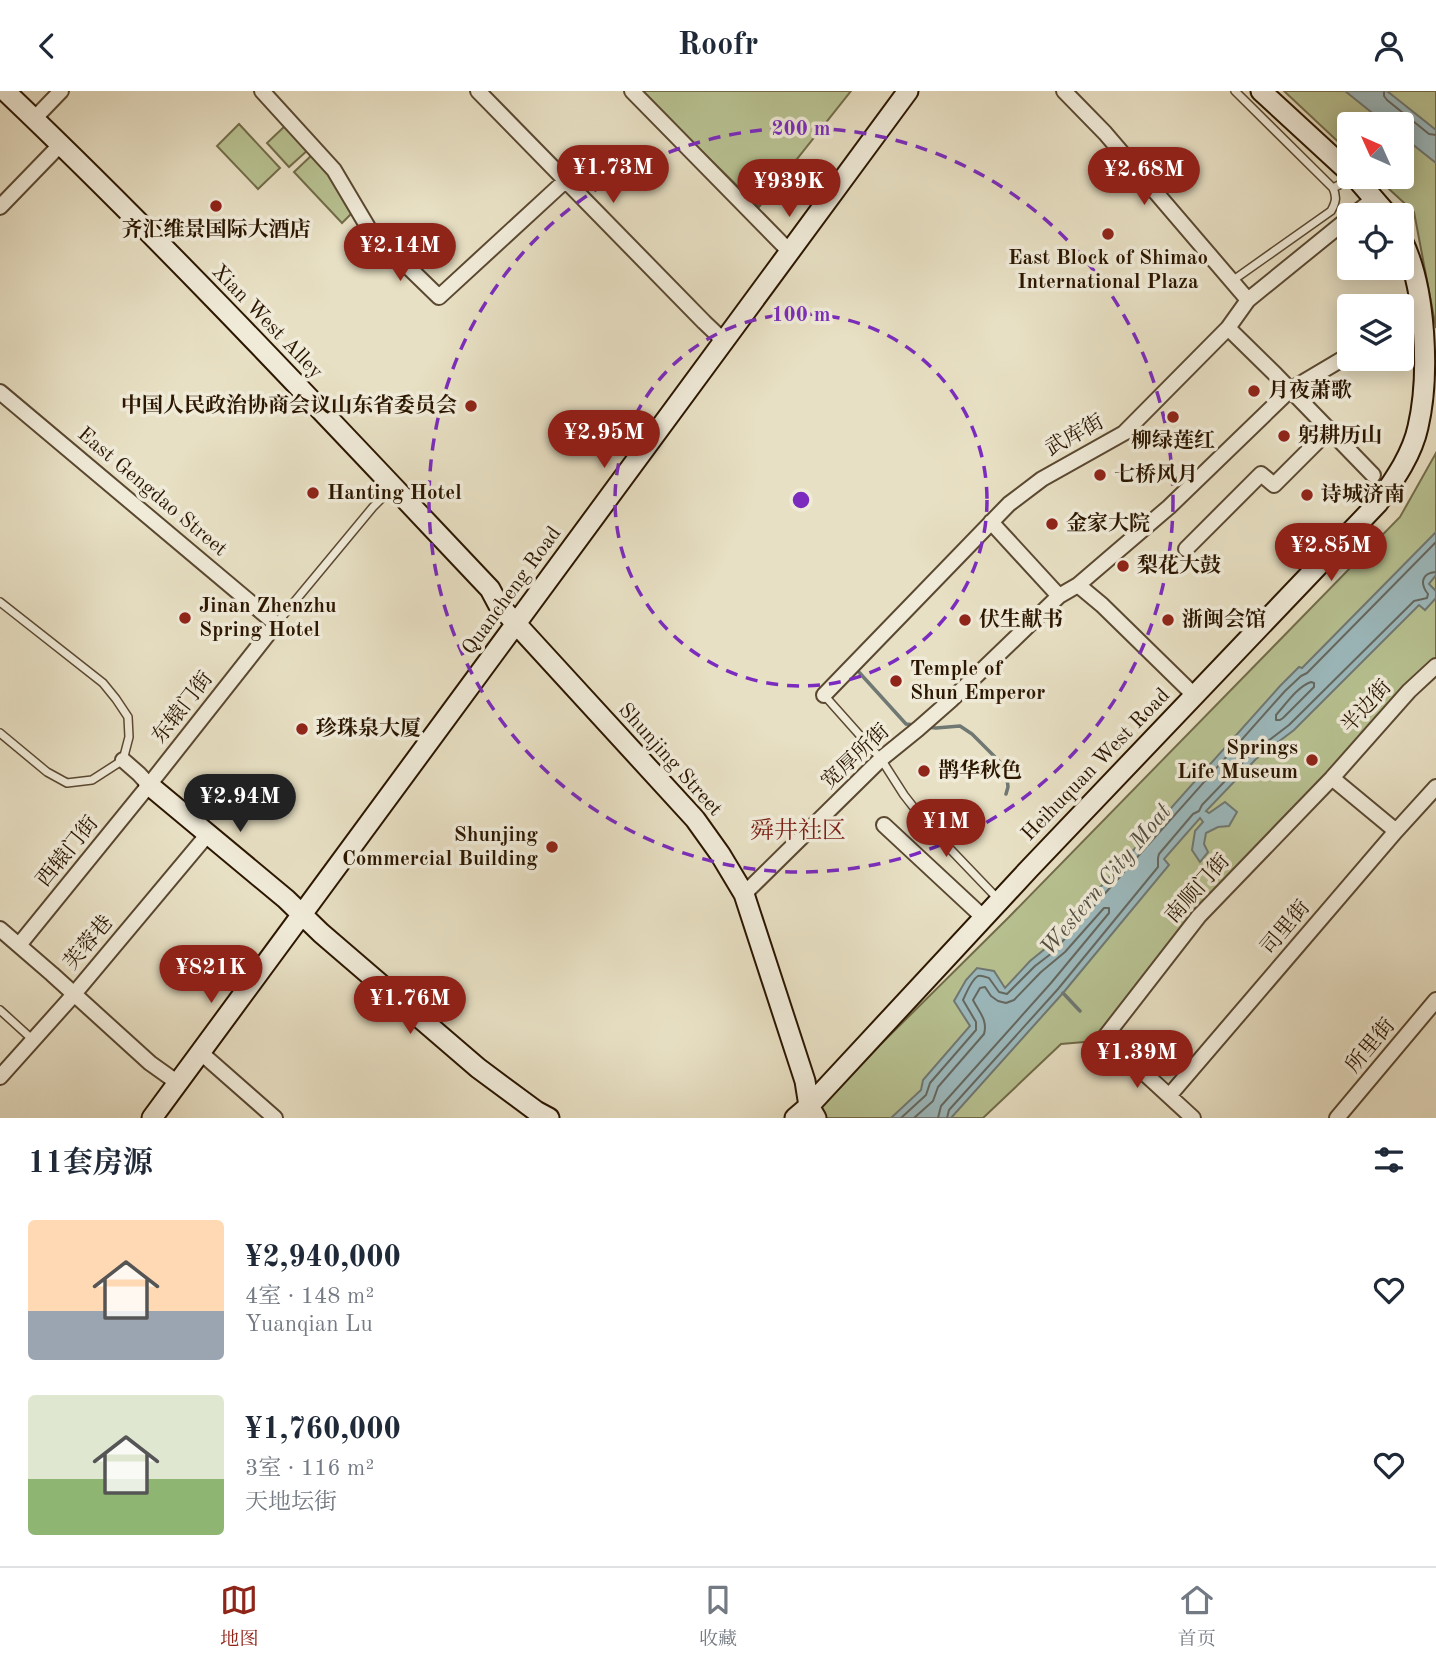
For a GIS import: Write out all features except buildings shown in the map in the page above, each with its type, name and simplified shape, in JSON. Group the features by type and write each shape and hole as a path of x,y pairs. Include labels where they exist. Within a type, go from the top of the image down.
{"main road":[{"name":"Xian West Alley","path":"5,91 123,205 490,589 498,604 516,623"},
{"name":"Quancheng Road","path":"152,1118 908,91"},
{"path":"1258,97 1337,161"},
{"path":"1366,189 1379,203"},
{"name":"Heihuquan West Road","path":"807,1114 999,901 1378,503 1402,468 1418,429 1423,392 1423,336 1414,273"},
{"name":"Shunjing Street","path":"516,623 695,820 744,894 805,1081 807,1114"},
{"path":"149,785 286,899 321,933 478,1068 549,1118"}],"street":[{"path":"34,119 61,91"},
{"path":"262,91 334,170 369,229 439,297 565,181"},
{"path":"478,91 724,341"},
{"path":"632,91 790,252"},
{"path":"1064,91 1105,133 1248,300"},
{"path":"0,207 60,145"},
{"name":"武库街","path":"1369,203 1375,198"},
{"name":"武库街","path":"824,695 1009,504 1042,479 1124,433 1227,328 1248,300 1337,228"},
{"path":"1227,328 1373,475"},
{"path":"1195,696 1078,585 1169,506 1290,390 1337,362"},
{"name":"East Gengdao Street","path":"0,392 276,624"},
{"path":"1186,549 1261,474 1274,485 1330,429"},
{"path":"991,522 1059,596"},
{"name":"宽厚所街","path":"744,894 881,759 924,725 1059,596 1078,585"},
{"name":"东辕门街","path":"149,785 276,624"},
{"name":"半边街","path":"1332,778 1409,691 1436,666"},
{"path":"123,760 149,785"},
{"path":"1332,778 1396,831"},
{"name":"南顺门街","path":"1169,1096 1105,1037 1199,916 1332,778"},
{"name":"西辕门街","path":"19,945 149,785"},
{"name":"司里街","path":"1169,1096 1436,787"},
{"path":"884,825 984,918"},
{"name":"芙蓉巷","path":"0,1077 208,834"},
{"path":"0,929 150,1063 178,1083"},
{"name":"所里街","path":"1337,1118 1436,1000"},
{"path":"200,1052 275,1118"},
{"path":"1169,1096 1193,1118"}],"lane":[{"path":"1232,281 1331,211 1336,203 1333,188 1258,97 1235,91"},
{"path":"1333,188 1337,186"},
{"path":"276,624 373,507 393,487"},
{"path":"0,602 103,683 128,716 129,737 123,760 92,780 67,783 47,772 0,733"},
{"path":"824,695 881,759 929,827 999,901"},
{"path":"0,1010 33,1040"}],"green space":[{"path":"640,91 851,91 759,207"},
{"path":"1284,91 1436,91 1436,328 1414,203 1404,203 1389,189 1414,189 1414,112 1337,112 1337,141"},
{"path":"239,124 280,168 258,189 217,146"},
{"path":"286,125 309,149 289,167 267,143"},
{"path":"314,153 331,173 352,213 342,223 294,172"},
{"path":"1436,453 1436,661 1197,912 1096,1041 1061,1044 983,1118 811,1118 1400,517"}],"water":[{"path":"1345,91 1387,91 1413,112 1371,112"},
{"path":"1414,112 1436,130 1436,163 1414,146"},
{"path":"1436,532 1436,575 1429,584 1436,591 1436,598 1425,610 1419,605 1294,730 1256,759 1206,811 1209,813 1225,802 1237,812 1229,826 1218,827 1206,833 1204,844 1208,852 1200,862 1192,850 1195,831 1203,822 1200,818 1164,859 1169,865 1063,993 951,1118 891,1118 921,1090 923,1080 970,1026 954,1001 966,980 977,968 994,971 1005,988 1046,948 1280,686 1299,667 1302,668"}],"waterway":[{"path":"857,670 906,724 915,725"},
{"path":"926,727 960,726 972,734 1006,768 1006,794"},
{"path":"1063,993 1080,1011"}],"place":[{"name":"齐汇维景国际大酒店","path":"216,206"},
{"name":"East Block of Shimao International Plaza","path":"1108,234"},
{"name":"月夜萧歌","path":"1254,391"},
{"name":"中国人民政治协商会议山东省委员会","path":"471,406"},
{"name":"柳绿莲红","path":"1173,417"},
{"name":"躬耕历山","path":"1284,436"},
{"name":"七桥风月","path":"1100,475"},
{"name":"Hanting Hotel","path":"313,493"},
{"name":"诗城济南","path":"1307,495"},
{"name":"金家大院","path":"1052,524"},
{"name":"梨花大鼓","path":"1123,566"},
{"name":"Jinan Zhenzhu Spring Hotel","path":"185,618"},
{"name":"伏生献书","path":"965,620"},
{"name":"浙闽会馆","path":"1168,620"},
{"name":"Temple of Shun Emperor","path":"896,681"},
{"name":"珍珠泉大厦","path":"302,729"},
{"name":"Springs Life Museum","path":"1312,760"},
{"name":"鹊华秋色","path":"924,771"},
{"name":"Shunjing Commercial Building","path":"552,847"}],"district":[{"name":"舜井社区","path":"798,832"}],"water label":[{"name":"Western City Moat","path":"1106,880"}]}
